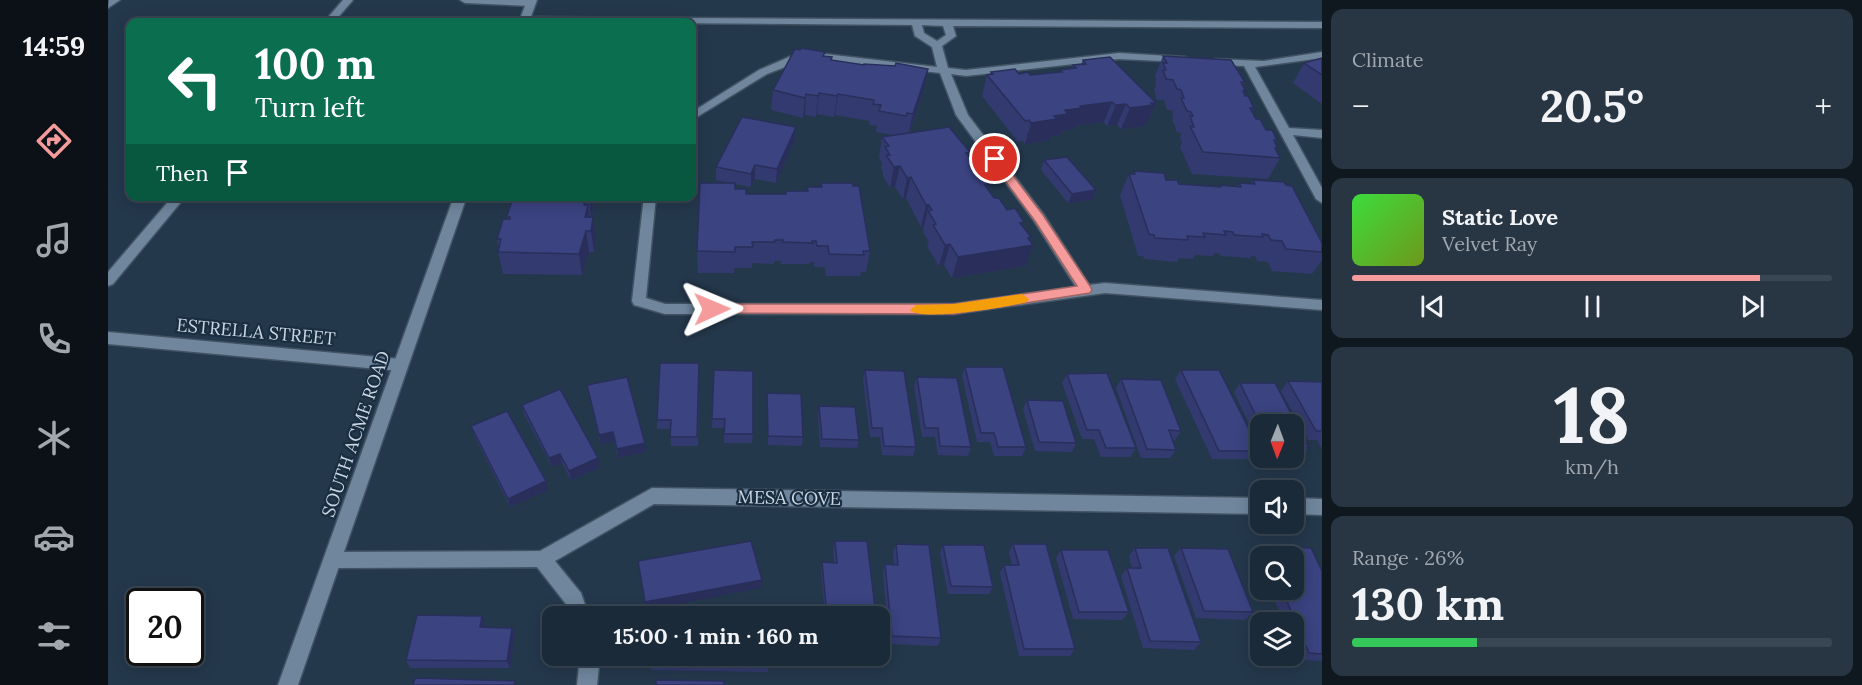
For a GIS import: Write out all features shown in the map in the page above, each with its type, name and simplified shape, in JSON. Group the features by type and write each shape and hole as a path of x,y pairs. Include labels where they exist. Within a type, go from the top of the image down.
{"street":[{"path":"108,5 114,0"},
{"path":"332,18 348,0"},
{"path":"465,0 531,2 525,18"},
{"path":"696,21 1322,25"},
{"path":"916,22 919,34 937,45 944,71 962,115 1039,218 1085,290"},
{"path":"937,45 951,36 947,23"},
{"path":"696,115 790,58 808,55 966,73 1119,56 1248,64 1322,55"},
{"path":"1248,64 1322,199"},
{"path":"1286,131 1322,134"},
{"path":"108,281 176,201"},
{"name":"SOUTH ACME ROAD","path":"288,685 459,201"},
{"path":"649,201 639,301 665,309 954,309 1105,288 1322,305"},
{"name":"ESTRELLA STREET","path":"108,338 400,365"},
{"name":"MESA COVE","path":"334,560 542,558 652,496 1250,506"},
{"path":"1304,506 1322,507"},
{"path":"542,558 574,599 576,606"},
{"path":"587,685 589,666"}],"building":[{"path":"801,48 825,52 823,56 832,57 831,60 864,65 895,66 896,63 928,69 913,114 907,113 906,116 879,111 881,105 873,104 874,100 819,93 818,96 806,94 805,98 773,90 795,49 800,50"},
{"path":"1163,56 1231,60 1245,82 1241,82 1246,92 1243,91 1254,108 1250,108 1256,119 1260,119 1266,130 1272,130 1277,140 1274,140 1277,147 1275,148 1280,158 1203,152 1190,126 1194,127 1190,116 1193,116 1187,111 1181,98 1184,98 1181,90 1177,89 1173,80 1166,79 1163,63 1167,63"},
{"path":"1110,57 1156,103 1130,108 1126,104 1116,105 1112,102 1080,106 1082,108 1065,110 1068,114 1054,116 1057,119 1031,123 1029,120 1025,121 987,75 993,74 991,72 1015,69 1019,74 1028,72 1030,75 1062,72 1060,70 1076,68 1073,65 1086,64 1083,60"},
{"path":"1322,58 1322,75 1304,63"},
{"path":"742,117 796,127 777,169 755,165 751,174 716,167"},
{"path":"949,127 970,152 966,153 977,165 972,166 989,185 985,185 994,198 999,198 1007,210 1015,208 1024,222 1020,223 1031,237 1028,238 1033,245 958,257 950,244 945,245 933,225 936,224 928,211 932,210 929,205 926,205 911,177 907,178 900,166 894,167 886,155 890,155 885,147 889,146 882,137"},
{"path":"1067,157 1096,190 1072,194 1044,160"},
{"path":"1134,171 1164,173 1166,180 1177,180 1179,184 1241,187 1239,183 1255,184 1253,180 1284,182 1292,186 1322,243 1322,252 1286,249 1282,241 1271,240 1268,235 1262,234 1263,237 1234,235 1233,232 1224,231 1226,235 1203,233 1205,237 1187,236 1188,240 1155,238 1154,235 1149,234 1129,174 1135,174"},
{"path":"700,183 735,183 735,189 746,189 746,194 786,194 786,191 808,191 807,187 822,187 821,183 853,183 853,186 859,186 870,251 863,251 864,255 829,254 828,246 817,246 816,241 812,241 813,243 775,240 775,242 752,242 753,247 735,247 735,252 697,251"},
{"path":"512,201 585,201 584,205 588,205 585,217 593,217 591,231 586,231 579,254 498,252 501,239 497,239 503,219 510,219 507,216"},
{"path":"660,363 699,363 697,437 670,437 671,420 657,420"},
{"path":"965,367 1003,367 1026,447 998,447 994,433 981,433"},
{"path":"714,370 753,371 753,434 724,434 725,419 712,419"},
{"path":"865,370 904,371 916,447 884,446 882,428 872,428"},
{"path":"1181,370 1219,370 1250,431 1250,451 1219,451"},
{"path":"1107,373 1136,448 1106,448 1099,430 1087,430 1067,374"},
{"path":"627,377 645,443 617,449 613,432 599,435 587,385"},
{"path":"917,377 957,378 971,447 940,446 938,428 925,428"},
{"path":"1121,379 1161,380 1181,431 1169,430 1176,450 1147,449"},
{"path":"1288,381 1322,382 1322,431 1316,431"},
{"path":"1240,383 1275,383 1291,414 1255,414"},
{"path":"560,389 598,458 569,471 560,454 549,458 522,405"},
{"path":"767,393 801,394 803,437 768,436"},
{"path":"1027,400 1063,401 1076,443 1039,442"},
{"path":"819,406 855,407 859,440 822,439"},
{"path":"507,411 546,481 508,499 471,426"},
{"path":"1304,438 1309,448 1304,448"},
{"path":"751,541 762,580 645,602 638,561"},
{"path":"835,541 867,541 875,606 826,606 822,562 837,563"},
{"path":"896,544 929,545 941,638 892,636 885,564 898,565"},
{"path":"1013,544 1046,544 1075,649 1024,649 1004,565 1019,565"},
{"path":"943,545 984,545 993,587 951,586"},
{"path":"1135,548 1168,548 1201,642 1150,641 1127,568 1141,568"},
{"path":"1181,548 1228,549 1253,612 1204,611"},
{"path":"1304,548 1311,548 1322,571 1322,654 1309,653 1304,641 1304,612 1291,612 1286,600 1304,600"},
{"path":"1061,550 1108,550 1129,612 1079,612"},
{"path":"417,615 482,616 480,627 512,628 507,661 406,660"},
{"path":"415,678 515,681 514,685 413,685"},
{"path":"656,680 724,681 724,685 656,685"}],"slow traffic":[{"path":"916,310 954,309 1022,299"}],"route":[{"path":"712,309 954,309 1085,290 1039,218 995,159"}]}
